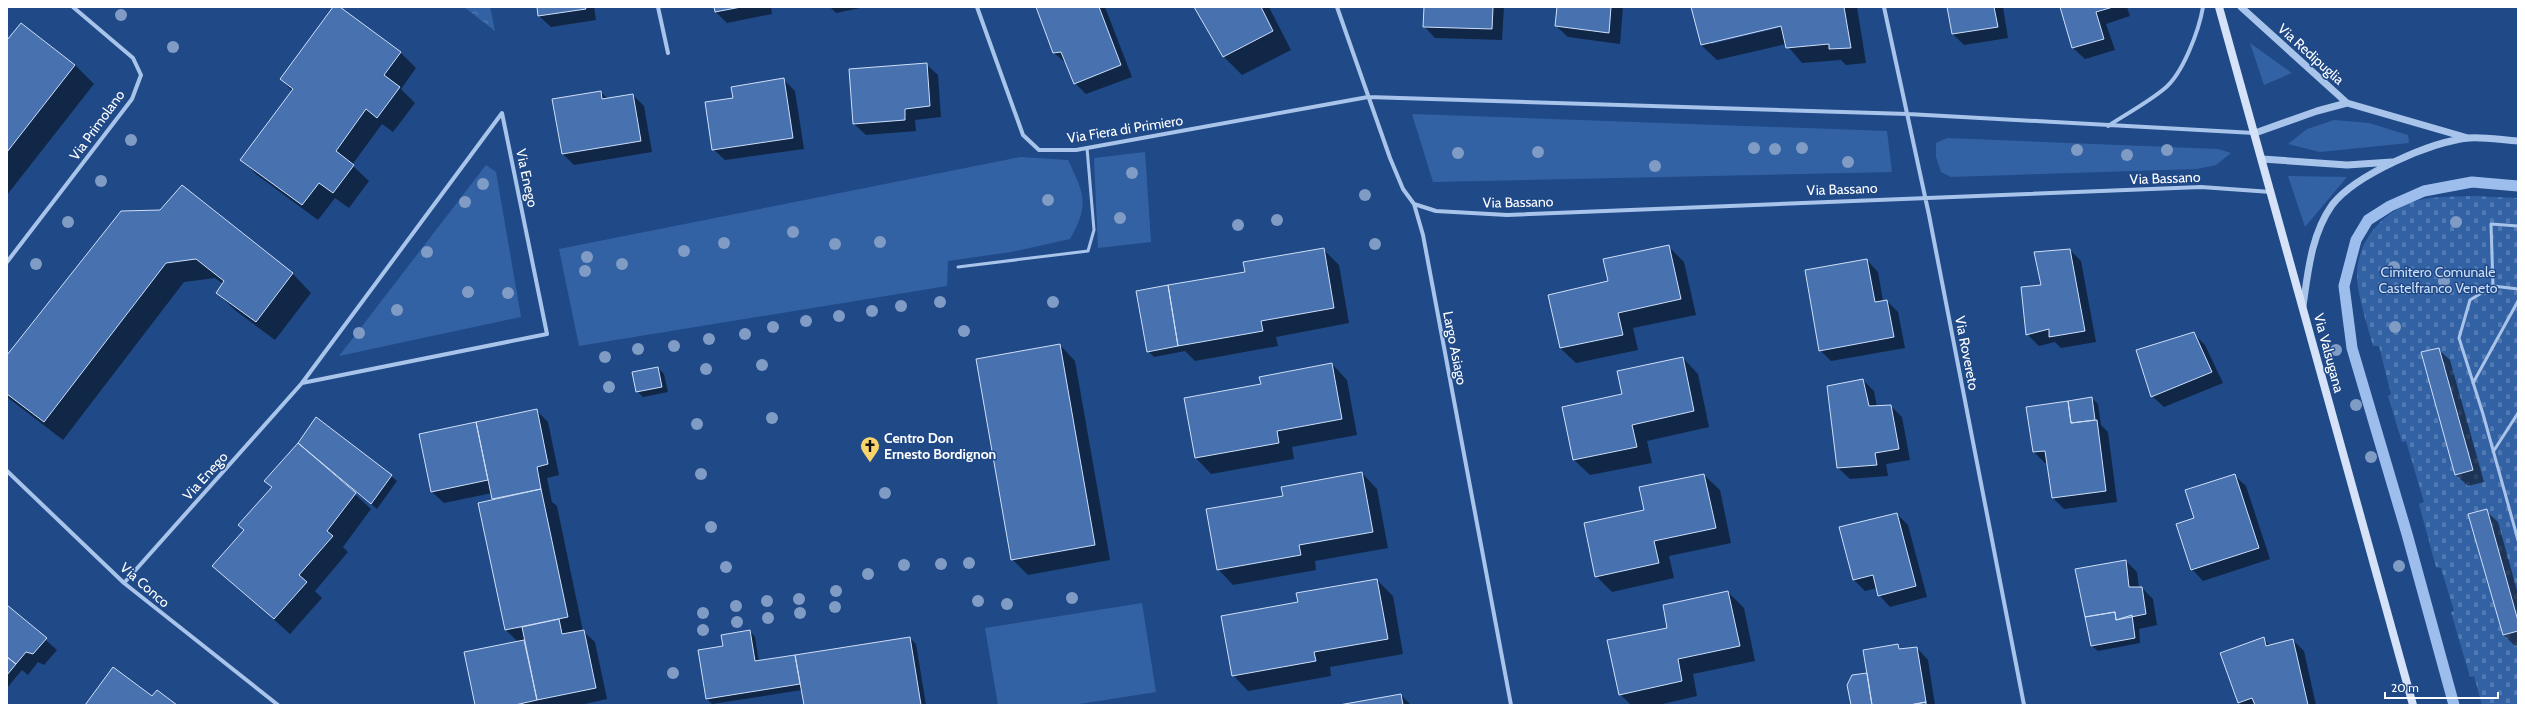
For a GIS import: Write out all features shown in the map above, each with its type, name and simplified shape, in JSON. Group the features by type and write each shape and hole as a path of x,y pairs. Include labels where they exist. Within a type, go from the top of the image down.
{"main road":[{"name":"Via Valsugana","path":"2219,7 2413,705"}],"street":[{"name":"Via Primolano","path":"7,262 132,99 141,75 133,58 73,7"},
{"path":"658,7 668,53"},
{"name":"Via Fiera di Primiero","path":"977,7 1023,135 1039,150 1086,148 1368,97"},
{"name":"Largo Asiago","path":"1337,7 1368,97 1403,189 1414,204 1423,235 1511,705"},
{"name":"Via Rovereto","path":"1884,7 1925,197 2024,705"},
{"path":"2107,126 2166,89 2183,63 2199,27 2203,7"},
{"name":"Via Redipuglia","path":"2242,7 2347,103 2468,138 2518,141"},
{"path":"1368,97 1908,114 2255,133"},
{"name":"Via Redipuglia","path":"2255,133 2317,111 2347,103"},
{"name":"Via Enego","path":"124,583 302,383 502,112 547,334 302,383"},
{"name":"Via Redipuglia","path":"2303,307 2310,251 2333,205 2363,179 2394,162 2426,148 2468,138"},
{"name":"Via Redipuglia","path":"2262,159 2347,165 2394,162"},
{"name":"Via Bassano","path":"1414,204 1442,212 1507,215 2201,187 2271,192"},
{"name":"Via Conco","path":"7,471 124,583 278,705"}],"lane":[{"path":"958,268 1088,251 1094,230 1086,148"},
{"path":"2493,286 2491,224 2518,226"},
{"path":"2518,289 2493,286 2470,300 2459,338 2518,540"},
{"path":"2473,383 2518,301"},
{"path":"2493,452 2518,413"}],"green space":[{"path":"464,7 490,7 495,31"},
{"path":"2250,43 2292,73 2264,85"},
{"path":"1412,114 1887,131 1892,172 1433,182"},
{"path":"2334,120 2369,123 2408,135 2409,143 2320,152 2288,144 2307,129"},
{"path":"1947,138 2218,149 2231,153 2216,165 2197,169 1951,177 1941,172 1936,157 1936,143"},
{"path":"1145,152 1151,242 1098,248 1094,158"},
{"path":"1021,157 1068,160 1078,182 1082,199 1080,217 1070,239 1011,252 948,261 947,286 579,346 559,249"},
{"path":"486,165 496,172 521,317 339,356"},
{"path":"2288,176 2347,177 2305,227"},
{"name":"Cimitero Comunale Castelfranco Veneto","path":"2473,196 2518,198 2518,705 2482,705 2474,676 2470,677 2451,612 2454,611 2441,568 2436,567 2419,504 2424,502 2406,441 2402,442 2388,396 2391,394 2379,346 2373,346 2358,287 2357,271 2365,243 2373,230 2383,219 2395,210 2409,203 2424,199"},
{"path":"1142,603 1156,692 1073,705 998,705 985,628"}],"building":[{"path":"333,7 340,7 401,52 384,75 400,87 377,118 366,109 336,151 354,165 333,193 319,183 302,205 240,160 293,89 280,79"},
{"path":"537,7 585,7 586,9 538,16"},
{"path":"714,7 741,7 715,12"},
{"path":"1036,7 1099,7 1121,65 1074,84 1061,52 1053,53"},
{"path":"1194,7 1261,7 1273,31 1223,57"},
{"path":"1424,7 1493,7 1492,29 1423,27"},
{"path":"1557,7 1611,7 1609,33 1555,26"},
{"path":"1691,7 1844,7 1851,48 1829,49 1829,44 1786,48 1781,26 1701,45"},
{"path":"1947,7 1994,7 1998,27 1952,34"},
{"path":"2060,7 2113,7 2096,12 2104,39 2072,48"},
{"path":"21,23 75,65 7,152 7,40"},
{"path":"927,63 930,106 905,109 905,120 853,124 849,69"},
{"path":"784,78 793,138 712,150 705,102 733,98 731,87"},
{"path":"601,91 602,99 633,94 641,141 562,154 552,99"},
{"path":"182,185 293,273 256,322 216,293 224,281 196,259 166,263 44,422 7,394 7,355 121,211 160,210"},
{"path":"1669,245 1681,299 1618,313 1623,335 1560,348 1548,295 1608,281 1603,259"},
{"path":"1324,248 1334,308 1261,321 1263,331 1178,346 1168,285 1245,272 1243,262"},
{"path":"2070,249 2085,331 2049,337 2049,329 2026,335 2021,287 2041,285 2034,252"},
{"path":"1867,259 1875,302 1887,300 1894,337 1819,351 1805,270"},
{"path":"1168,285 1178,346 1147,352 1136,291"},
{"path":"2194,332 2212,372 2151,397 2136,350"},
{"path":"1060,344 1095,545 1011,560 976,359"},
{"path":"2439,348 2473,470 2455,475 2421,352"},
{"path":"1683,357 1694,411 1632,425 1637,447 1573,460 1562,407 1622,394 1617,371"},
{"path":"1332,363 1342,419 1277,431 1279,443 1195,458 1184,398 1261,384 1259,377"},
{"path":"658,367 662,387 636,392 632,372"},
{"path":"1863,379 1869,406 1891,405 1899,449 1875,453 1877,465 1837,468 1827,386"},
{"path":"2092,397 2095,420 2071,423 2068,401"},
{"path":"2068,401 2071,423 2097,420 2106,491 2052,498 2045,451 2033,452 2026,407"},
{"path":"537,409 548,464 537,467 541,489 492,499 476,422"},
{"path":"316,417 392,475 371,504 298,443"},
{"path":"476,422 488,480 431,492 419,434"},
{"path":"298,443 356,493 327,531 333,536 299,575 307,582 274,619 212,566 244,530 238,525 272,487 264,481"},
{"path":"1362,472 1373,532 1299,545 1301,555 1217,570 1206,509 1283,496 1281,487"},
{"path":"1704,474 1716,528 1654,541 1659,563 1595,577 1584,523 1644,510 1639,487"},
{"path":"2235,474 2259,548 2191,570 2176,524 2194,518 2185,490"},
{"path":"541,489 568,617 505,630 478,503"},
{"path":"2487,509 2518,621 2518,631 2503,635 2468,514"},
{"path":"1897,513 1916,586 1878,596 1873,575 1853,580 1839,527"},
{"path":"2126,560 2129,587 2142,587 2146,614 2116,620 2115,612 2085,617 2075,569"},
{"path":"1377,579 1388,639 1314,652 1316,661 1232,676 1221,616 1298,602 1296,593"},
{"path":"1728,591 1740,646 1678,659 1682,681 1619,695 1607,640 1667,628 1663,605"},
{"path":"7,605 47,638 33,654 26,652 16,664 7,657"},
{"path":"2115,612 2116,620 2132,615 2135,638 2091,646 2085,617"},
{"path":"559,619 562,634 584,630 596,688 537,700 522,627"},
{"path":"750,630 755,661 795,655 800,684 706,699 698,650 723,646 721,635"},
{"path":"910,637 921,705 804,705 795,655"},
{"path":"2264,637 2266,646 2293,639 2308,705 2255,705 2252,698 2238,703 2220,653"},
{"path":"524,640 537,700 515,705 475,705 464,652"},
{"path":"1898,644 1899,649 1917,647 1926,702 1910,705 1872,705 1863,650"},
{"path":"7,657 16,664 7,675"},
{"path":"113,667 152,696 157,690 177,705 85,705"},
{"path":"1867,673 1872,705 1851,705 1847,685 1852,675"},
{"path":"1401,694 1403,705 1339,705"},
{"path":"1926,702 1926,705 1910,705"}],"waterway":[{"path":"2454,705 2407,534 2352,348 2344,286 2356,240 2368,220 2390,206 2424,191 2472,182 2518,186"}],"place":[{"name":"Centro Don Ernesto Bordignon","path":"870,463"}]}
